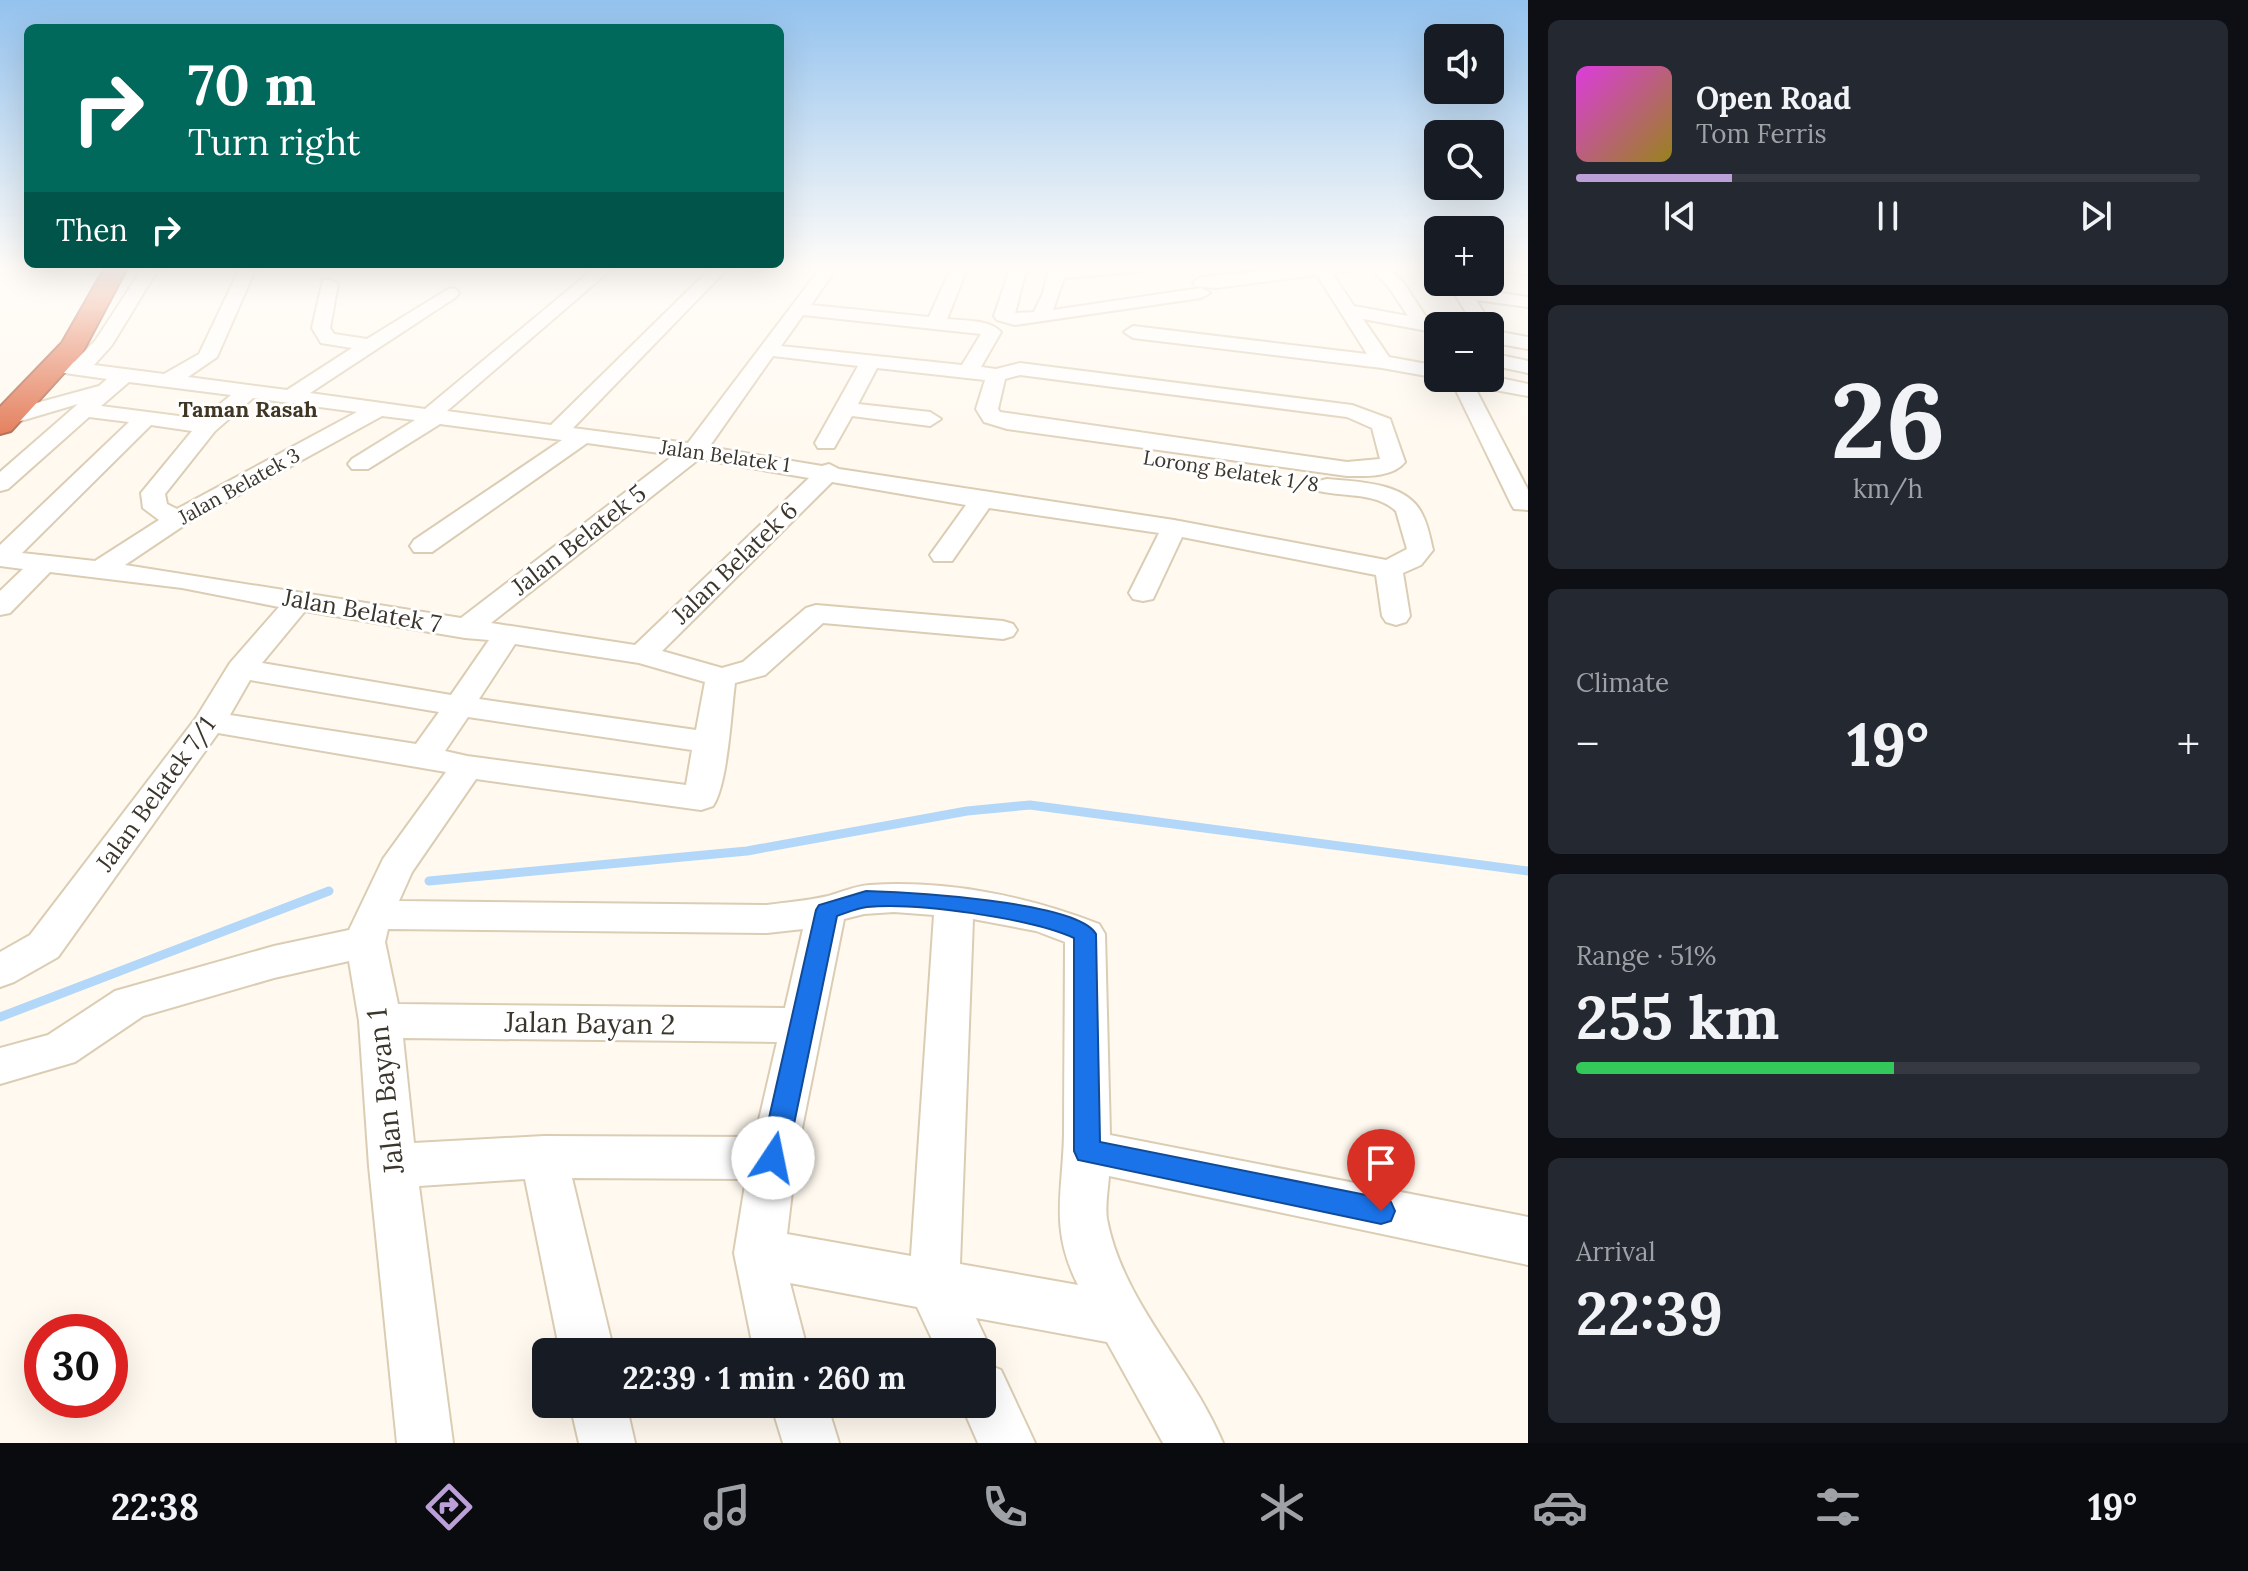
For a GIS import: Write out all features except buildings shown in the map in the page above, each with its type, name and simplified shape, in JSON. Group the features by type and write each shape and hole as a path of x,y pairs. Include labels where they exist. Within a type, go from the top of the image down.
{"highway":[{"path":"2,412 27,367 53,333"},
{"path":"2,412 69,367 84,333"},
{"path":"27,367 69,367"}],"street":[{"path":"69,367 102,345 109,333"},
{"path":"169,380 207,357 218,333"},
{"path":"324,333 328,339 370,345"},
{"path":"292,396 388,333"},
{"path":"360,464 433,415 528,333"},
{"path":"556,433 655,333"},
{"name":"Jalan Belatek 5","path":"465,629 694,451 781,333"},
{"path":"968,372 991,333"},
{"path":"1250,333 1270,347 1424,370"},
{"path":"1364,335 1382,362"},
{"path":"1364,335 1394,340"},
{"path":"1504,339 1528,343"},
{"path":"768,350 996,375 1020,369 1352,411 1382,424 1393,462 1373,469 1347,469 1007,422 992,417 987,409 996,375"},
{"path":"826,443 871,361"},
{"path":"1504,362 1528,367"},
{"name":"Jalan Belatek 1","path":"69,367 117,381 169,380 250,390 829,471 982,500 1174,528 1389,569"},
{"path":"2,412 117,381"},
{"path":"0,484 117,381"},
{"path":"1504,385 1528,390"},
{"path":"177,519 155,508 153,493 207,426 250,390"},
{"path":"1467,392 1523,504"},
{"name":"Jalan Belatek 3","path":"103,568 177,519 379,409"},
{"path":"845,409 930,419"},
{"path":"83,410 207,426"},
{"path":"1,558 146,418"},
{"name":"Lorong Belatek 1/8","path":"973,432 1373,492 1395,499 1407,508 1420,550 1412,559 1389,569"},
{"path":"423,546 581,437"},
{"name":"Jalan Belatek 6","path":"642,655 829,471"},
{"path":"943,555 982,500"},
{"path":"1143,593 1174,528"},
{"name":"Jalan Belatek 7","path":"1,558 103,568 465,629 642,655 721,677"},
{"path":"0,607 45,562"},
{"path":"1389,569 1396,616"},
{"name":"Jalan Belatek 7/1","path":"0,971 44,946 210,722 241,669 298,602"},
{"path":"210,722 446,761 701,798 721,677 754,669 816,614 1003,630"},
{"path":"369,929 446,761 461,706 507,635"},
{"path":"241,669 461,706 712,743"},
{"path":"0,1066 60,1049 130,1003 274,962 369,929 767,919 827,910 866,899 954,905 1058,922 1085,934 1087,1151 1082,1216 1093,1263 1195,1443"},
{"path":"954,905 934,1287 958,1338"},
{"path":"777,1338 759,1253 773,1158 827,910"},
{"name":"Jalan Bayan 1","path":"369,929 425,1443"},
{"name":"Jalan Bayan 2","path":"380,1021 800,1025"},
{"path":"1087,1151 1528,1241"},
{"path":"393,1166 544,1157 773,1158"},
{"path":"544,1157 584,1338"},
{"path":"759,1253 1123,1319"},
{"path":"601,1418 607,1443"},
{"path":"803,1418 811,1443"},
{"path":"995,1418 1007,1443"}],"waterway":[{"path":"429,881 747,851 967,811 1030,805 1528,871"},
{"path":"0,1017 329,891"}],"district":[{"name":"Taman Rasah","path":"248,409"}],"route":[{"path":"773,1158 827,910 866,899 921,900 1011,912 1058,922 1085,934 1087,1151 1381,1211"}]}
